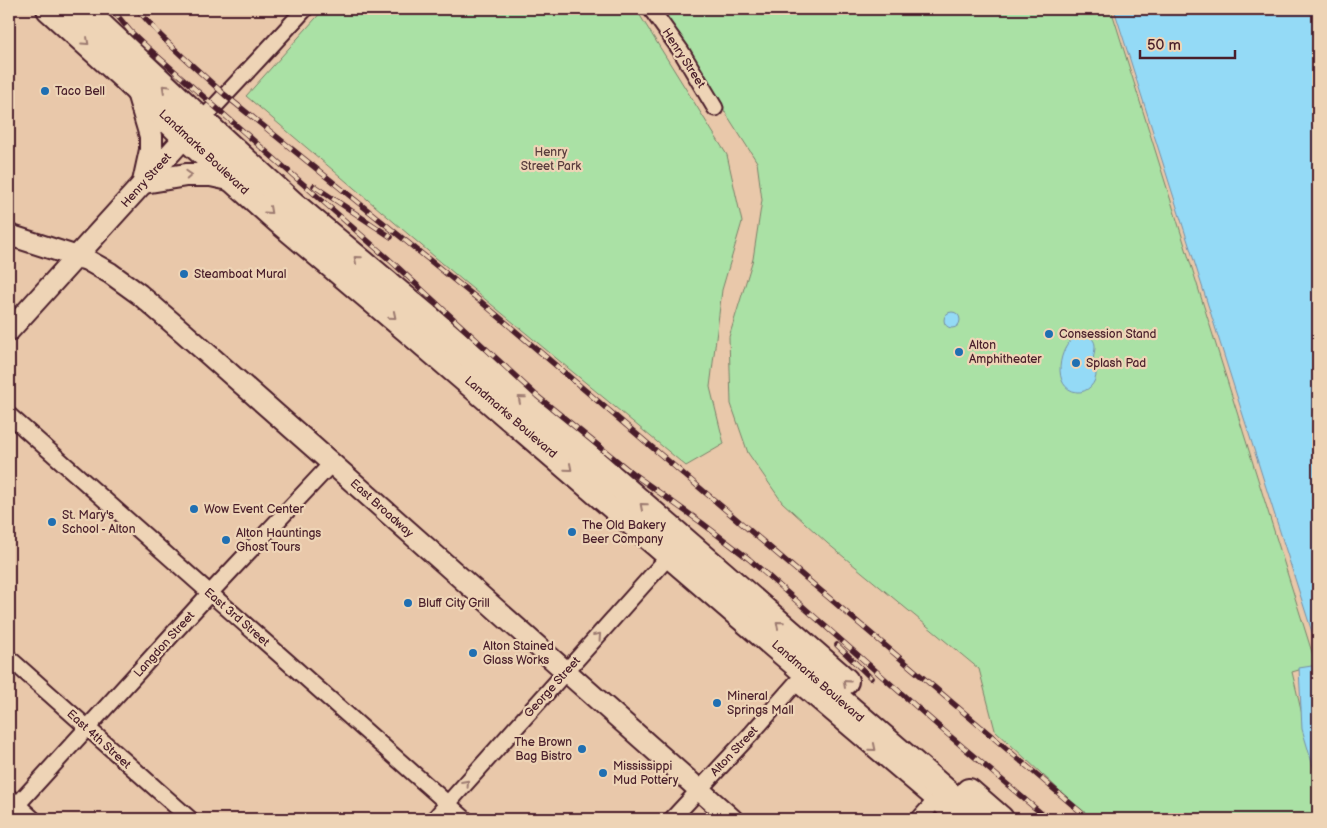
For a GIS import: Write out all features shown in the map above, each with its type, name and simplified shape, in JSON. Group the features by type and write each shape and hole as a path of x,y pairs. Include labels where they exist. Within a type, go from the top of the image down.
{"highway":[{"name":"Landmarks Boulevard","path":"50,9 137,89 193,128 294,206 425,316 726,577 1000,819"},
{"name":"Landmarks Boulevard","path":"82,9 193,128 234,180 977,819"}],"main road":[{"path":"137,89 151,136 151,150 144,182 168,177 194,175 211,175 234,180"}],"street":[{"name":"Henry Street","path":"9,332 193,128 305,9"},
{"name":"Henry Street","path":"651,9 681,51 715,108"},
{"name":"East Broadway","path":"9,235 87,260 110,273 138,294 332,463 732,819"},
{"name":"East 3rd Street","path":"9,415 465,819"},
{"name":"Langdon Street","path":"13,801 88,728 210,593 332,463"},
{"name":"George Street","path":"434,819 670,555"},
{"name":"East 4th Street","path":"9,658 190,819"},
{"name":"Alton Street","path":"672,819 796,683 935,801"},
{"path":"13,801 33,819"},
{"path":"919,819 935,801 956,819"}],"green space":[{"name":"Henry Street Park","path":"324,9 636,9 727,155 742,222 722,290 710,387 724,444 686,466 462,280 246,96"},
{"path":"659,9 1111,9 1316,665 1292,672 1318,782 1318,819 1090,819 995,730 979,669 827,543 782,502 748,453 731,404 729,337 753,259 762,200 757,162"}],"water":[{"path":"1114,9 1318,9 1318,651"},
{"path":"952,312 958,314 960,320 958,326 952,328 946,326 944,320 946,314"},
{"name":"Splash Pad","path":"1085,335 1093,340 1095,346 1093,361 1096,376 1088,389 1077,392 1069,389 1063,383 1060,366 1065,348 1070,341 1078,336"},
{"path":"1318,665 1318,783 1302,729 1299,668"}],"railway":[{"path":"112,9 130,31 147,47 392,262 537,396 632,473 749,559 944,731 1048,819"},
{"path":"137,9 161,36 225,95 479,300 1089,819"},
{"path":"314,186 391,237"},
{"path":"837,645 871,678"}],"place":[{"name":"Taco Bell","path":"45,91"},
{"name":"Steamboat Mural","path":"184,274"},
{"name":"Consession Stand","path":"1049,334"},
{"name":"Alton Amphitheater","path":"959,352"},
{"name":"Splash Pad","path":"1076,363"},
{"name":"Wow Event Center","path":"194,509"},
{"name":"St. Mary's School - Alton","path":"52,522"},
{"name":"The Old Bakery Beer Company","path":"572,532"},
{"name":"Alton Hauntings Ghost Tours","path":"226,540"},
{"name":"Bluff City Grill","path":"408,603"},
{"name":"Alton Stained Glass Works","path":"473,653"},
{"name":"Mineral Springs Mall","path":"717,703"},
{"name":"The Brown Bag Bistro","path":"582,749"},
{"name":"Mississippi Mud Pottery","path":"603,773"}]}
